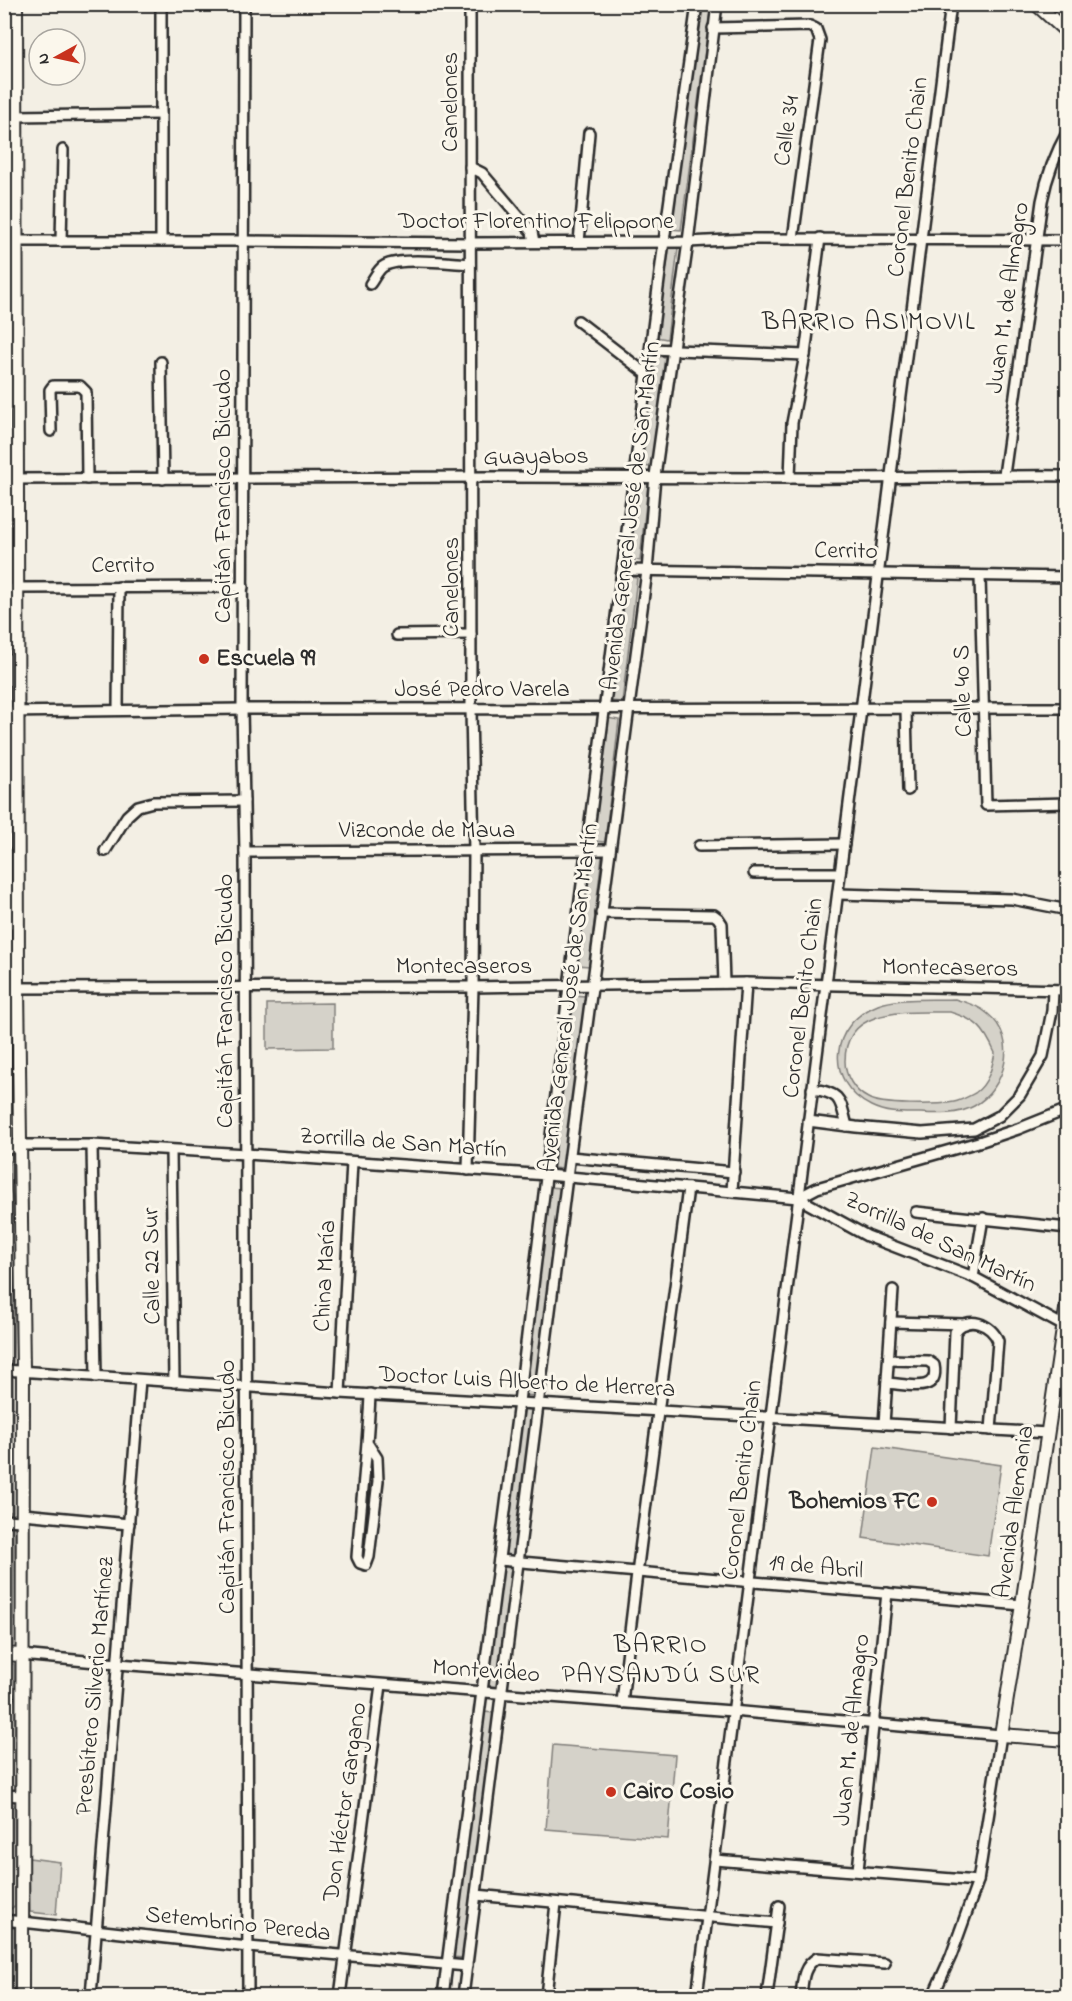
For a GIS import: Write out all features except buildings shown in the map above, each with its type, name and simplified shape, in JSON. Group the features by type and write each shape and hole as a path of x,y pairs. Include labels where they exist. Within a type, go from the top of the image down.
{"street":[{"path":"16,4 10,117 10,241 11,479 18,588 10,712 18,924 23,1371 22,1996"},
{"path":"161,4 161,241"},
{"name":"Capitán Francisco Bicudo","path":"244,4 242,709 245,852 248,1996"},
{"name":"Canelones","path":"468,1170 474,851 471,710 470,4"},
{"name":"Avenida General José de San Martín","path":"443,1996 634,476 697,4"},
{"name":"Avenida General José de San Martín","path":"464,1996 567,1177 647,571 655,476 688,242 717,4"},
{"name":"Coronel Benito Chain","path":"697,1996 951,4"},
{"path":"1036,4 1068,33"},
{"name":"Calle 34","path":"713,28 810,26 816,29 820,40 793,238"},
{"path":"10,117 161,114"},
{"name":"Juan M. de Almagro","path":"1004,476 1047,176 1054,156 1068,131"},
{"path":"579,242 589,133"},
{"path":"61,241 63,150"},
{"path":"470,167 482,173 532,232 534,242"},
{"name":"Doctor Florentino Felippone","path":"10,241 470,243 688,242 793,238 1068,240"},
{"path":"790,478 792,423 805,355 820,238"},
{"path":"370,284 382,267 391,264 410,262 470,264"},
{"path":"578,321 648,375"},
{"path":"651,350 805,355"},
{"path":"161,362 163,479"},
{"path":"51,431 50,390 53,386 80,386 86,392 87,479"},
{"name":"Guayabos","path":"11,479 1068,476"},
{"name":"Cerrito","path":"623,570 1068,577"},
{"name":"Calle 40 S","path":"980,577 986,805 1068,803"},
{"path":"118,710 119,587"},
{"name":"Cerrito","path":"4,596 18,588 243,587"},
{"path":"397,636 471,634"},
{"name":"José Pedro Varela","path":"10,712 242,709 1068,708"},
{"path":"906,709 908,790"},
{"path":"105,851 127,816 138,806 153,802 244,801"},
{"path":"699,846 844,844"},
{"name":"Vizconde de Maua","path":"245,852 610,850"},
{"path":"754,873 840,873"},
{"path":"838,894 1012,899 1068,910"},
{"path":"602,913 714,915 722,924 724,983"},
{"path":"4,924 18,924"},
{"path":"732,1191 746,983"},
{"name":"Montecaseros","path":"4,988 473,987 746,983 1068,990"},
{"path":"808,1121 922,1133 974,1129 999,1116 1020,1095 1043,1056 1052,1011 1053,990"},
{"path":"812,1089 828,1091 836,1096 842,1106 848,1126"},
{"name":"Zorrilla de San Martín","path":"798,1198 817,1188 1000,1135 1068,1109"},
{"name":"Zorrilla de San Martín","path":"4,1148 20,1145 92,1145 246,1154 567,1177 798,1198 867,1236 973,1277 1064,1326"},
{"path":"92,1145 96,1377"},
{"name":"Calle 22 Sur","path":"171,1150 174,1382"},
{"path":"570,1157 734,1172"},
{"name":"China María","path":"340,1393 352,1162"},
{"path":"622,1703 636,1573 660,1410 688,1188"},
{"path":"916,1212 1068,1228"},
{"path":"973,1277 983,1218"},
{"path":"884,1424 893,1290"},
{"name":"Avenida Alemania","path":"1001,1735 1068,1296"},
{"path":"891,1322 986,1325 995,1332 998,1341 991,1430"},
{"path":"951,1428 956,1332 965,1324"},
{"path":"887,1383 926,1386 932,1382 936,1374 934,1365 928,1362 889,1360"},
{"name":"Doctor Luis Alberto de Herrera","path":"4,1370 340,1393 1048,1433"},
{"name":"Presbítero Silverio Martínez","path":"91,1996 140,1380"},
{"path":"368,1444 377,1458 378,1481 369,1557 366,1564 360,1563 357,1557 368,1444 370,1394"},
{"path":"4,1520 23,1517 129,1524"},
{"name":"19 de Abril","path":"499,1560 1022,1605"},
{"name":"Juan M. de Almagro","path":"858,1870 887,1593"},
{"name":"Montevideo","path":"4,1654 502,1695 732,1711 1001,1735"},
{"name":"Don Héctor Gargano","path":"340,1996 381,1685"},
{"path":"933,1996 951,1956 978,1881 1001,1735 1064,1739"},
{"path":"4,1795 21,1796"},
{"path":"715,1860 978,1881"},
{"path":"476,1895 777,1923"},
{"path":"546,1996 556,1903"},
{"path":"767,1996 779,1906"},
{"name":"Setembrino Pereda","path":"4,1920 248,1947 467,1966"},
{"path":"801,1996 804,1974 809,1963 817,1958 885,1963"}],"shaded area":[{"path":"6,5 11,5 12,111 7,111"},
{"path":"701,5 711,5 681,230 669,229"},
{"path":"5,128 9,128 10,226 5,226"},
{"path":"667,247 678,248 667,339 656,337"},
{"path":"654,356 665,357 651,467 640,466"},
{"path":"637,483 648,484 640,561 628,559"},
{"path":"5,485 10,485 10,579 5,579"},
{"path":"625,576 637,578 622,702 610,701"},
{"path":"5,603 11,603 11,702 5,702"},
{"path":"607,718 619,720 605,842 593,841"},
{"path":"5,719 12,719 13,916 7,916"},
{"path":"590,855 602,856 589,966 577,965"},
{"path":"6,995 13,995 13,1129 6,1129"},
{"path":"572,995 585,996 564,1169 552,1168"},
{"path":"955,999 988,1014 998,1024 1003,1036 1006,1049 1005,1063 1001,1076 985,1098 961,1111 934,1114 889,1112 871,1106 856,1096 845,1083 838,1054 842,1039 850,1025 862,1014 886,1002","holes":["950,1012 967,1018 978,1026 995,1053 991,1070 975,1093 954,1102 897,1104 875,1101 858,1091 851,1082 845,1067 848,1043 856,1029 868,1021 883,1016 900,1013"]},
{"path":"333,1003 333,1048 267,1049 267,1004"},
{"path":"7,1161 10,1161 15,1215 13,1362 5,1362"},
{"path":"549,1187 561,1188 535,1396 523,1395"},
{"path":"5,1379 13,1379 13,1512 5,1512"},
{"path":"521,1408 533,1409 515,1555 503,1554"},
{"name":"Bohemios FC","path":"875,1447 1001,1465 988,1556 863,1538"},
{"path":"6,1525 14,1525 13,1645 5,1645"},
{"path":"501,1567 514,1568 499,1687 486,1686"},
{"path":"8,1664 14,1664 15,1789 11,1791 8,1788"},
{"path":"483,1712 496,1713 465,1958 452,1957"},
{"name":"Cairo Cosio","path":"553,1745 675,1755 668,1839 546,1829"},
{"path":"12,1803 14,1805 15,1905 11,1909 8,1905 7,1806"},
{"path":"29,1858 60,1862 56,1915 30,1912"},
{"path":"6,1928 14,1928 14,1996 7,1996"}],"place":[{"name":"Escuela 99","path":"204,659"},
{"name":"Bohemios FC","path":"932,1502"},
{"name":"Cairo Cosio","path":"611,1792"}],"district":[{"name":"BARRIO ASIMOVIL","path":"869,323"},
{"name":"BARRIO PAYSANDÚ SUR","path":"661,1660"}]}
